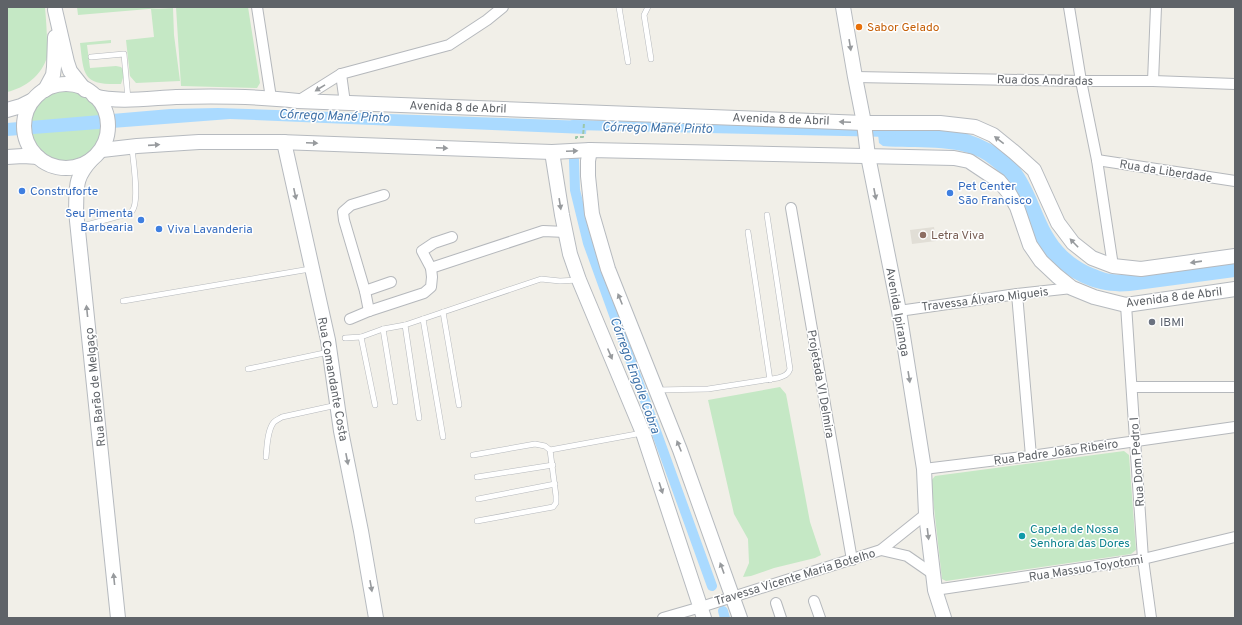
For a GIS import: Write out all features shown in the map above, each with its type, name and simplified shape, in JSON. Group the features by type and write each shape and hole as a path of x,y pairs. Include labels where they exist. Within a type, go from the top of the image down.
{"main road":[{"name":"Avenida Ipiranga","path":"843,7 868,154 898,310 924,470 926,514 935,590 944,618"},
{"path":"45,90 52,76 54,67 55,8"},
{"path":"55,8 67,62 74,77 90,94"},
{"name":"Avenida 8 de Abril","path":"7,110 31,101 45,90 53,86 69,85 90,94 109,99 178,97 272,98 298,102 864,124 940,123 975,127 993,135 1034,170 1058,223 1073,243 1092,258 1113,266 1140,269 1235,256"},
{"name":"Avenida 8 de Abril","path":"31,101 23,119 22,129 24,141 30,150 38,157 50,164 64,168 78,166 91,160 102,150 106,142 109,133 107,112 103,104 90,94"},
{"name":"Avenida 8 de Abril","path":"102,150 199,142 284,142 552,152 590,150 868,154 954,158 969,161 984,170 998,181 1009,193 1016,207 1030,245 1041,261 1072,288 1094,297 1126,305 1235,289"},
{"name":"Rua Comandante Costa","path":"284,142 328,340 338,405 376,618"},
{"path":"590,150 588,176 592,214 608,269 680,450 740,618"},
{"path":"552,152 570,254 579,280 643,433 702,613"},
{"name":"Avenida 8 de Abril","path":"7,157 38,157"},
{"name":"Rua Barão de Melgaço","path":"91,160 81,172 77,185 76,211 118,618"}],"street":[{"path":"257,7 272,98"},
{"path":"298,102 341,74 449,45 487,20 503,7"},
{"path":"1068,7 1097,160 1113,266"},
{"path":"1153,81 1156,7"},
{"path":"341,74 346,103"},
{"name":"Rua dos Andradas","path":"855,77 1153,81 1235,84"},
{"name":"Rua da Liberdade","path":"1097,160 1235,181"},
{"path":"369,311 365,291 343,212 351,205 384,196"},
{"name":"Projetada VI Delmira","path":"791,208 852,560"},
{"path":"431,268 543,231 566,232"},
{"path":"350,319 369,311 424,293 431,287 432,277 431,268 422,251 434,243 452,237"},
{"path":"365,291 391,282"},
{"name":"Travessa Álvaro Migueis","path":"898,310 1072,288"},
{"path":"1017,294 1031,456"},
{"name":"Rua Dom Pedro I","path":"1126,305 1144,559 1151,618"},
{"path":"1132,387 1235,387"},
{"name":"Rua Padre João Ribeiro","path":"924,470 1136,442 1235,427"},
{"name":"Travessa Vicente Maria Botelho","path":"663,618 702,613 733,597 881,550 926,514"},
{"name":"Rua Massuo Toyotomi","path":"935,590 1144,559 1235,537"},
{"name":"Travessa Vicente Maria Botelho","path":"881,550 907,556 933,574"},
{"path":"814,602 820,618"},
{"path":"776,603 781,618"}],"lane":[{"path":"619,7 628,62"},
{"path":"648,7 644,15 651,59"},
{"path":"91,57 124,54 128,98"},
{"path":"78,227 127,214 132,211 135,206 136,187 132,147"},
{"path":"656,390 708,389 770,380 789,373 790,369 767,215"},
{"path":"748,232 770,380"},
{"path":"123,301 311,269"},
{"path":"345,338 361,337 383,329 405,325 541,279 560,281 579,280"},
{"path":"443,312 459,405"},
{"path":"423,319 443,437"},
{"path":"405,325 419,418"},
{"path":"383,329 395,402"},
{"path":"361,337 375,405"},
{"path":"248,369 330,352"},
{"path":"266,457 267,442 274,422 282,417 338,405"},
{"path":"550,450 643,433"},
{"path":"473,455 535,444 545,446 550,450 556,496 556,503 554,507 477,522"},
{"path":"477,477 553,465"},
{"path":"478,499 555,484"}],"path":[{"path":"583,137 584,120"}],"shaded area":[{"name":"Letra Viva","path":"934,227 936,241 912,244 910,230"}],"green space":[{"path":"7,7 45,7 47,57 45,64 32,80 14,90 7,92"},
{"path":"77,7 172,7 78,15"},
{"path":"176,7 248,7 260,83 257,88 181,86"},
{"path":"173,8 174,35 180,81 136,83 130,76 126,40 154,37 151,9"},
{"path":"111,40 111,43 87,45 90,68 121,67 124,73 121,84 99,83 92,80 88,77 83,64 80,43"},
{"path":"66,88 81,91 93,99 101,111 104,126 101,141 93,153 81,161 66,164 51,161 39,153 31,141 28,126 31,111 39,99 51,91"},
{"path":"780,387 786,394 810,522 821,555 815,558 743,577 749,563 748,539 734,514 708,400"},
{"path":"1124,451 1129,455 1136,550 1131,554 946,581 942,579 931,481 935,476"}],"water":[{"name":"Córrego Mané Pinto","path":"218,108 587,121 586,134 230,119 7,136 7,123 170,109"},
{"path":"879,130 959,132 968,134 993,145 1011,158 1020,168 1029,182 1047,222 1062,246 1073,257 1102,272 1125,275 1235,261 1235,277 1130,291 1104,290 1083,283 1064,272 1047,257 1032,234 1010,187 999,172 992,166 984,160 961,151 935,148 883,146 879,143 878,134"}],"waterway":[{"name":"Córrego Mané Pinto","path":"573,125 891,132"},
{"name":"Córrego Engole Cobra","path":"574,160 575,190 588,243 712,586"},
{"name":"Córrego Engole Cobra","path":"723,611 725,618"}],"place":[{"name":"Sabor Gelado","path":"859,27"},
{"name":"Construforte","path":"22,191"},
{"name":"Pet Center São Francisco","path":"950,193"},
{"name":"Seu Pimenta Barbearia","path":"141,220"},
{"name":"Viva Lavanderia","path":"159,229"},
{"name":"Letra Viva","path":"923,235"},
{"name":"IBMI","path":"1152,322"},
{"name":"Capela de Nossa Senhora das Dores","path":"1022,536"}]}
